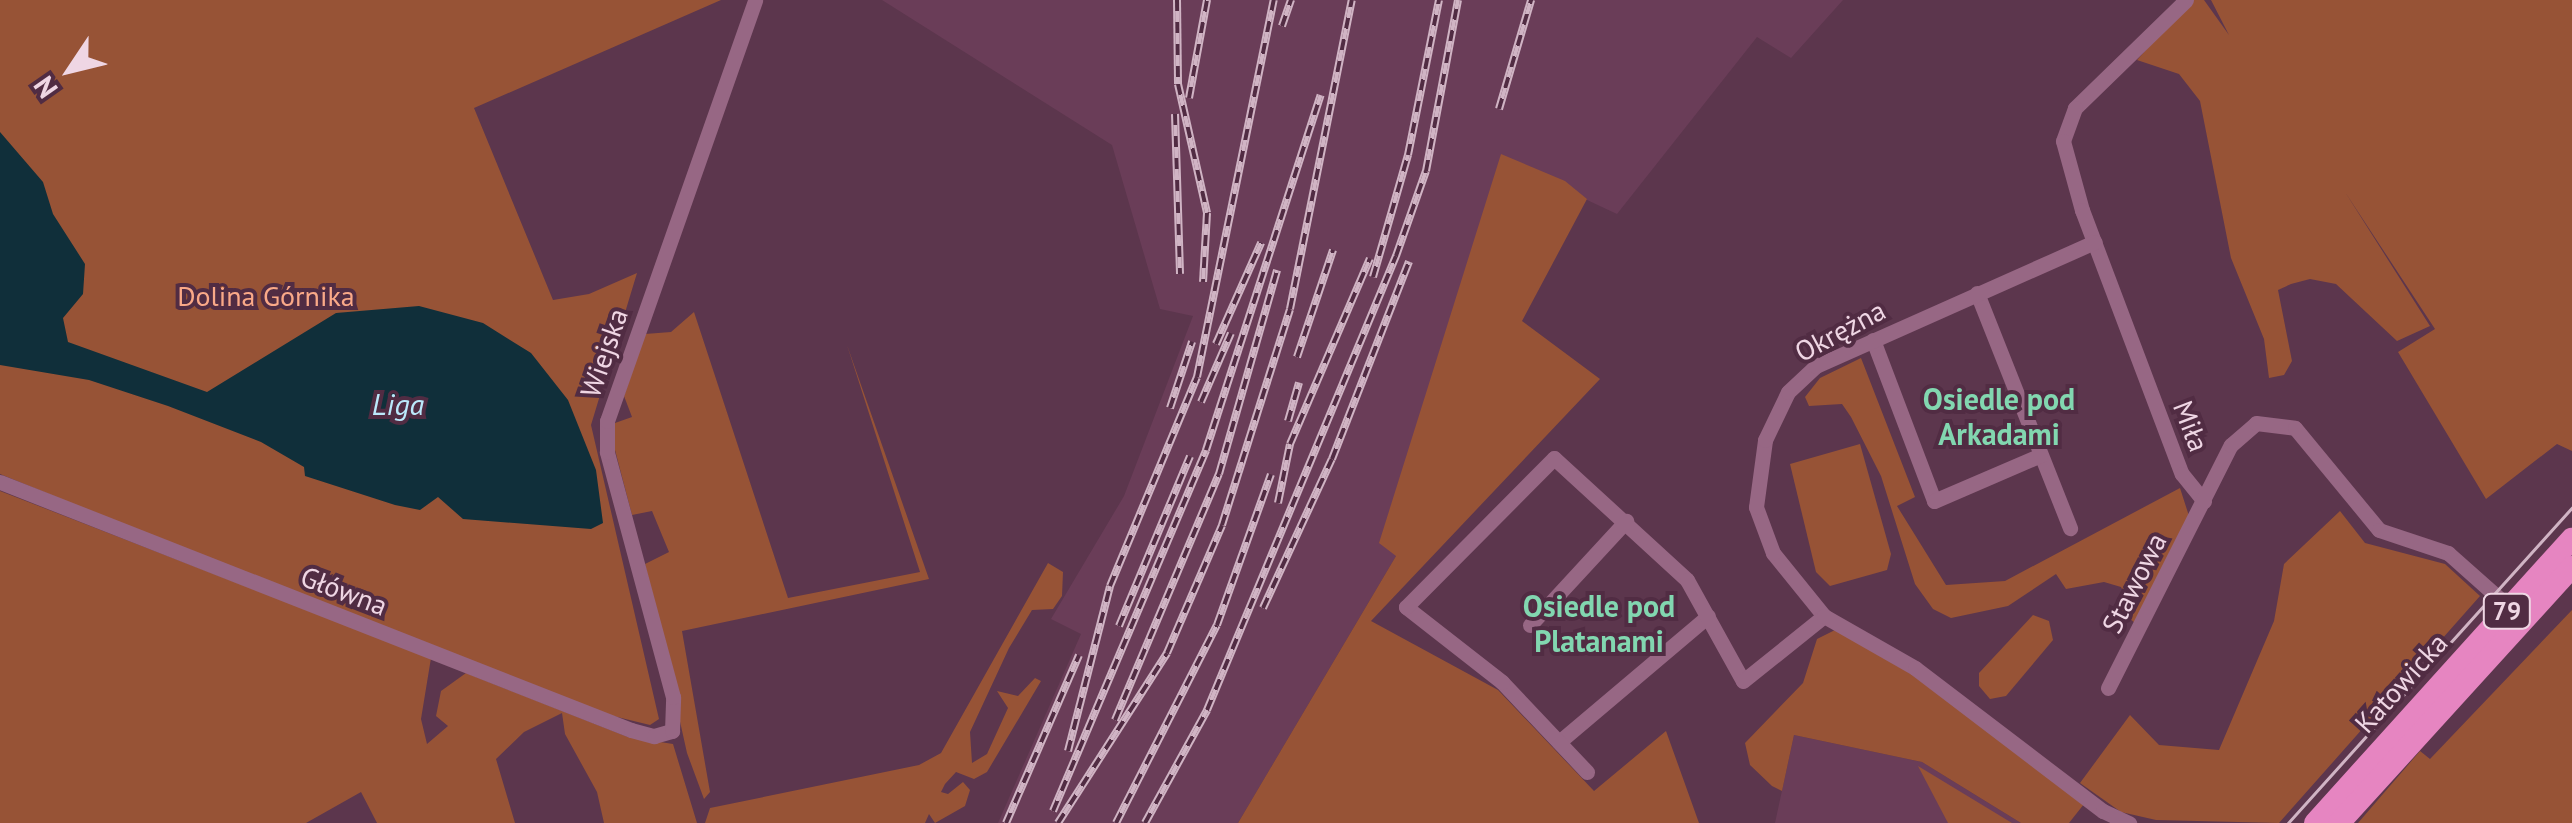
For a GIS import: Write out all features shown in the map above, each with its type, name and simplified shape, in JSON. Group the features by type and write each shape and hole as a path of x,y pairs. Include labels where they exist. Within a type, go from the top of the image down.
{"main road":[{"name":"Katowicka","path":"2314,823 2572,539"},
{"name":"Katowicka","path":"2339,823 2572,567"}],"street":[{"name":"Wiejska","path":"672,731 673,697 608,452 607,421 755,0"},
{"name":"Miła","path":"2186,0 2068,120 2064,154 2182,474 2204,501 2238,433 2256,423 2286,424 2303,434 2379,530 2448,553 2510,608"},
{"name":"Okrężna","path":"2095,242 1816,366 1788,392 1768,429 1756,486 1767,542 1824,616 1884,647 2103,811 2129,823"},
{"path":"1978,293 2070,528"},
{"path":"1873,340 1934,500 2041,455"},
{"path":"1587,772 1502,682 1406,607 1554,458 1678,569 1743,681 1824,616"},
{"name":"Główna","path":"0,482 631,730 654,736 672,731"},
{"name":"Stawowa","path":"2108,688 2204,501"},
{"path":"1530,625 1626,521"},
{"path":"1559,742 1708,616"}],"shaded area":[{"path":"882,0 1843,0 1791,58 1757,37 1617,214 1506,162 1396,556 1238,823 998,823 1081,634 1051,619 1124,496 1193,316 1160,309 1112,145"},
{"path":"1794,735 1922,762 2021,823 1775,823"}],"green space":[{"name":"Dolina Górnika","path":"0,0 721,0 474,108 553,300 589,294 637,273 591,425 659,719 650,725 560,703 0,474"},
{"path":"2191,0 2204,0 2229,35 2211,0 2572,0 2572,451 2557,444 2486,499 2398,352 2435,329 2345,192 2430,326 2397,341 2336,284 2310,279 2291,284 2278,290 2292,361 2284,375 2269,378 2264,339 2231,258 2200,101 2179,74 2137,60"},
{"path":"1501,154 1565,181 1587,199 1522,321 1600,379 1371,621 1498,690 1594,791 1666,731 1699,823 1238,823 1396,556 1379,543"},
{"path":"694,312 788,598 920,572 847,345 929,579 682,631 710,792 704,799 687,753 645,564 669,552 652,511 632,515 615,450 615,423 632,417 624,396 645,334 671,332"},
{"path":"1861,358 1915,497 1897,506 1946,585 2005,581 2180,488 2189,516 2135,623 2119,610 2126,597 2121,587 2104,582 2066,589 2056,574 2008,606 1951,618 1933,609 1915,584 1881,476 1851,417 1842,404 1809,406 1805,397 1820,378"},
{"path":"1860,444 1891,554 1887,570 1830,586 1816,572 1790,464"},
{"path":"0,491 431,658 421,719 427,744 448,726 436,716 441,691 466,673 628,737 673,744 697,823 604,823 597,792 565,734 562,713 524,732 496,759 515,823 377,823 361,792 306,823 0,823"},
{"path":"2340,511 2365,543 2445,564 2480,596 2279,823 2156,820 2121,812 2080,783 2130,715 2159,745 2219,750 2274,621 2284,564"},
{"path":"1048,563 1063,572 1062,596 1053,609 1032,610 1009,648 970,732 972,763 987,754 1008,708 997,691 1018,696 1035,678 1041,681 987,772 974,779 956,772 945,784 941,792 948,794 963,782 970,790 965,806 935,823 929,814 925,823 705,823 710,808 919,765 941,753"},
{"path":"2572,610 2572,823 2358,823 2420,751 2430,759"},
{"path":"2033,615 2049,621 2053,640 2006,696 1990,699 1979,686 1979,673"},
{"path":"1839,628 1894,661 2084,804 2069,823 2021,823 1922,762 1794,735 1782,791 1772,786 1750,765 1745,743 1803,683 1817,639"},
{"path":"1918,766 2012,823 1948,823"}],"water":[{"name":"Liga","path":"0,132 43,182 53,214 85,264 83,294 63,318 68,342 207,392 336,313 419,306 483,323 531,353 568,400 596,470 603,523 591,529 463,519 438,497 420,510 395,505 305,476 304,467 261,442 168,406 89,380 0,365"}],"tram line":[{"path":"2288,823 2572,508"}],"railway":[{"path":"1177,0 1178,84 1207,213 1203,282"},
{"path":"1189,98 1207,0"},
{"path":"1068,751 1110,586 1197,377 1274,0"},
{"path":"1282,26 1291,0"},
{"path":"1058,823 1167,653 1222,525 1290,309 1352,0"},
{"path":"1373,277 1408,155 1439,0"},
{"path":"1145,823 1207,710 1396,256 1426,171 1458,0"},
{"path":"1499,109 1531,0"},
{"path":"1053,811 1206,450 1321,95"},
{"path":"1175,114 1180,274"},
{"path":"1216,344 1261,243"},
{"path":"1297,357 1333,250"},
{"path":"1278,503 1290,444 1370,258"},
{"path":"1263,608 1332,459 1409,262"},
{"path":"1115,720 1219,474 1277,270"},
{"path":"1201,402 1231,333"},
{"path":"1170,408 1192,342"},
{"path":"1288,421 1299,383"},
{"path":"1119,626 1190,456"},
{"path":"1116,823 1217,625 1271,474"},
{"path":"1006,823 1079,655"}],"district":[{"name":"Osiedle pod Arkadami","path":"1999,416"},
{"name":"Osiedle pod Platanami","path":"1599,623"}]}
